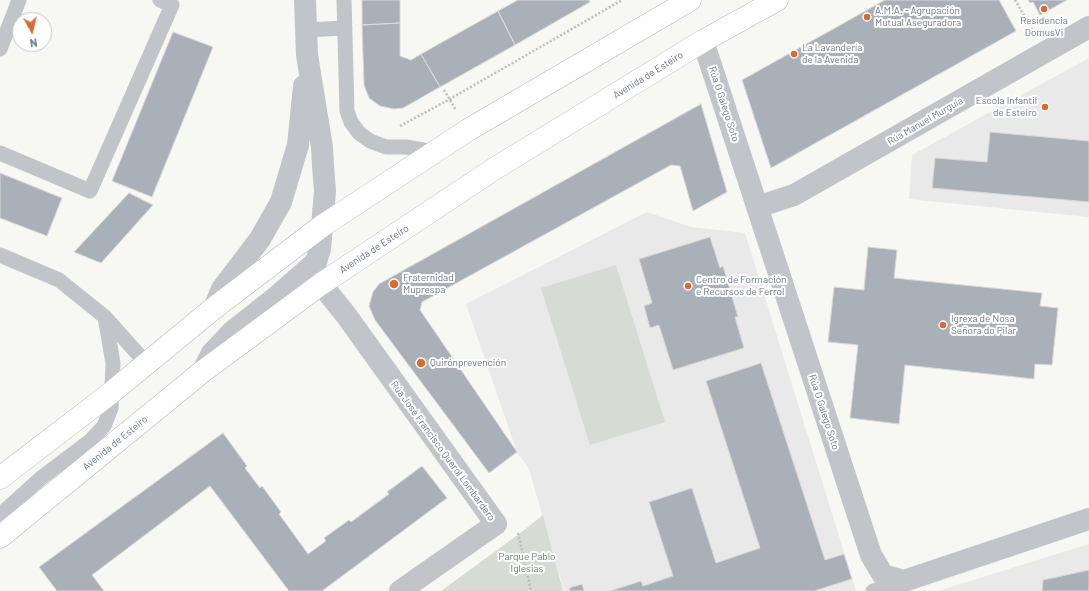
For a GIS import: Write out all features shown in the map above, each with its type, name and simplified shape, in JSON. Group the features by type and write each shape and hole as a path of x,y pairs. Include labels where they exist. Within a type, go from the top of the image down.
{"main road":[{"path":"0,478 112,392 214,308 322,226 468,130 690,0"},
{"name":"Avenida de Esteiro","path":"0,537 202,372 321,284 494,169 703,41 776,0"}],"street":[{"path":"202,372 212,353 232,332 275,298 316,262 320,248 324,192 322,153 307,55 306,0"},
{"name":"Rúa Manuel Murguía","path":"757,207 794,195 1089,27"},
{"name":"Rúa O Galego Soto","path":"703,41 871,555 883,575 904,581"},
{"path":"214,308 222,289 260,239 281,202 298,145 307,55"},
{"name":"Rúa José Francisco Querol Lombardero","path":"321,284 346,315 496,524 400,591"},
{"path":"904,581 1089,519"}],"lane":[{"path":"0,48 19,0"},
{"path":"0,153 90,191 172,5 160,0"},
{"path":"344,0 347,111 351,122 359,133 370,141 386,147 406,147 435,152"},
{"path":"306,30 345,28"},
{"path":"0,255 59,280 104,317 146,364"},
{"path":"0,515 41,478 90,441 104,426 111,408 113,364 104,317"},
{"path":"873,591 904,581"}],"path":[{"path":"393,129 450,99 622,0"},
{"path":"1015,0 1045,52"},
{"path":"444,90 457,112"},
{"path":"496,524 519,534 531,591"}],"shaded area":[{"name":"Escola Infantil de Esteiro","path":"1089,58 1089,217 909,199 912,155"},
{"path":"647,212 691,227 745,233 856,591 564,591 529,469 517,452 466,304"},
{"path":"1089,544 1089,591 938,591"}],"green space":[{"path":"616,265 665,422 590,445 541,288"},
{"name":"Parque Pablo Iglesias","path":"543,515 563,591 441,591 519,534"}],"building":[{"path":"362,0 400,0 400,23 362,25"},
{"path":"518,0 589,0 590,2 515,45 498,11"},
{"path":"885,0 999,0 1016,31 771,168 742,80"},
{"name":"Residencia DomusVi","path":"1028,0 1067,0 1040,15 1033,2 1030,3"},
{"path":"498,11 515,45 440,87 421,54"},
{"path":"400,23 400,56 411,60 421,54 440,87 403,108 394,109 380,106 369,98 364,85 362,25"},
{"path":"173,32 213,47 152,197 112,181"},
{"path":"701,104 727,192 693,211 680,166 671,165 422,302 420,310 517,452 489,473 375,320 369,306 373,292 379,284"},
{"path":"990,132 1089,141 1089,202 932,188 935,158 987,162"},
{"path":"0,173 62,198 47,236 0,218"},
{"path":"129,193 153,205 101,263 74,252"},
{"name":"Centro de Formación e Recursos de Ferrol","path":"710,237 720,268 723,266 738,317 735,317 744,348 673,370 659,325 650,328 644,306 652,303 639,259"},
{"name":"Igrexa de Nosa Señora do Pilar","path":"868,247 897,250 894,278 1042,293 1040,306 1058,308 1052,365 1035,364 1034,379 905,365 899,424 850,418 858,345 828,342 834,287 864,290"},
{"path":"761,363 825,560 844,554 852,579 814,591 610,591 641,581 643,586 673,576 649,502 692,488 716,563 760,548 706,381"},
{"path":"223,433 247,466 245,468 260,488 262,486 281,512 279,514 308,554 326,541 324,538 349,520 351,522 389,494 387,492 422,466 447,498 322,591 289,591 210,486 92,575 104,591 57,591 39,567"},
{"path":"1089,570 1089,591 1042,591 1043,580"},
{"path":"582,584 584,591 570,591 569,588"}],"place":[{"name":"Residencia DomusVi","path":"1044,9"},
{"name":"A.M.A. - Agrupación Mutual Aseguradora","path":"867,17"},
{"name":"La Lavandería de la Avenida","path":"794,54"},
{"name":"Escola Infantil de Esteiro","path":"1045,107"},
{"name":"Fraternidad Muprespa","path":"394,284"},
{"name":"Centro de Formación e Recursos de Ferrol","path":"688,286"},
{"name":"Igrexa de Nosa Señora do Pilar","path":"943,325"},
{"name":"Quirónprevención","path":"421,363"}]}
